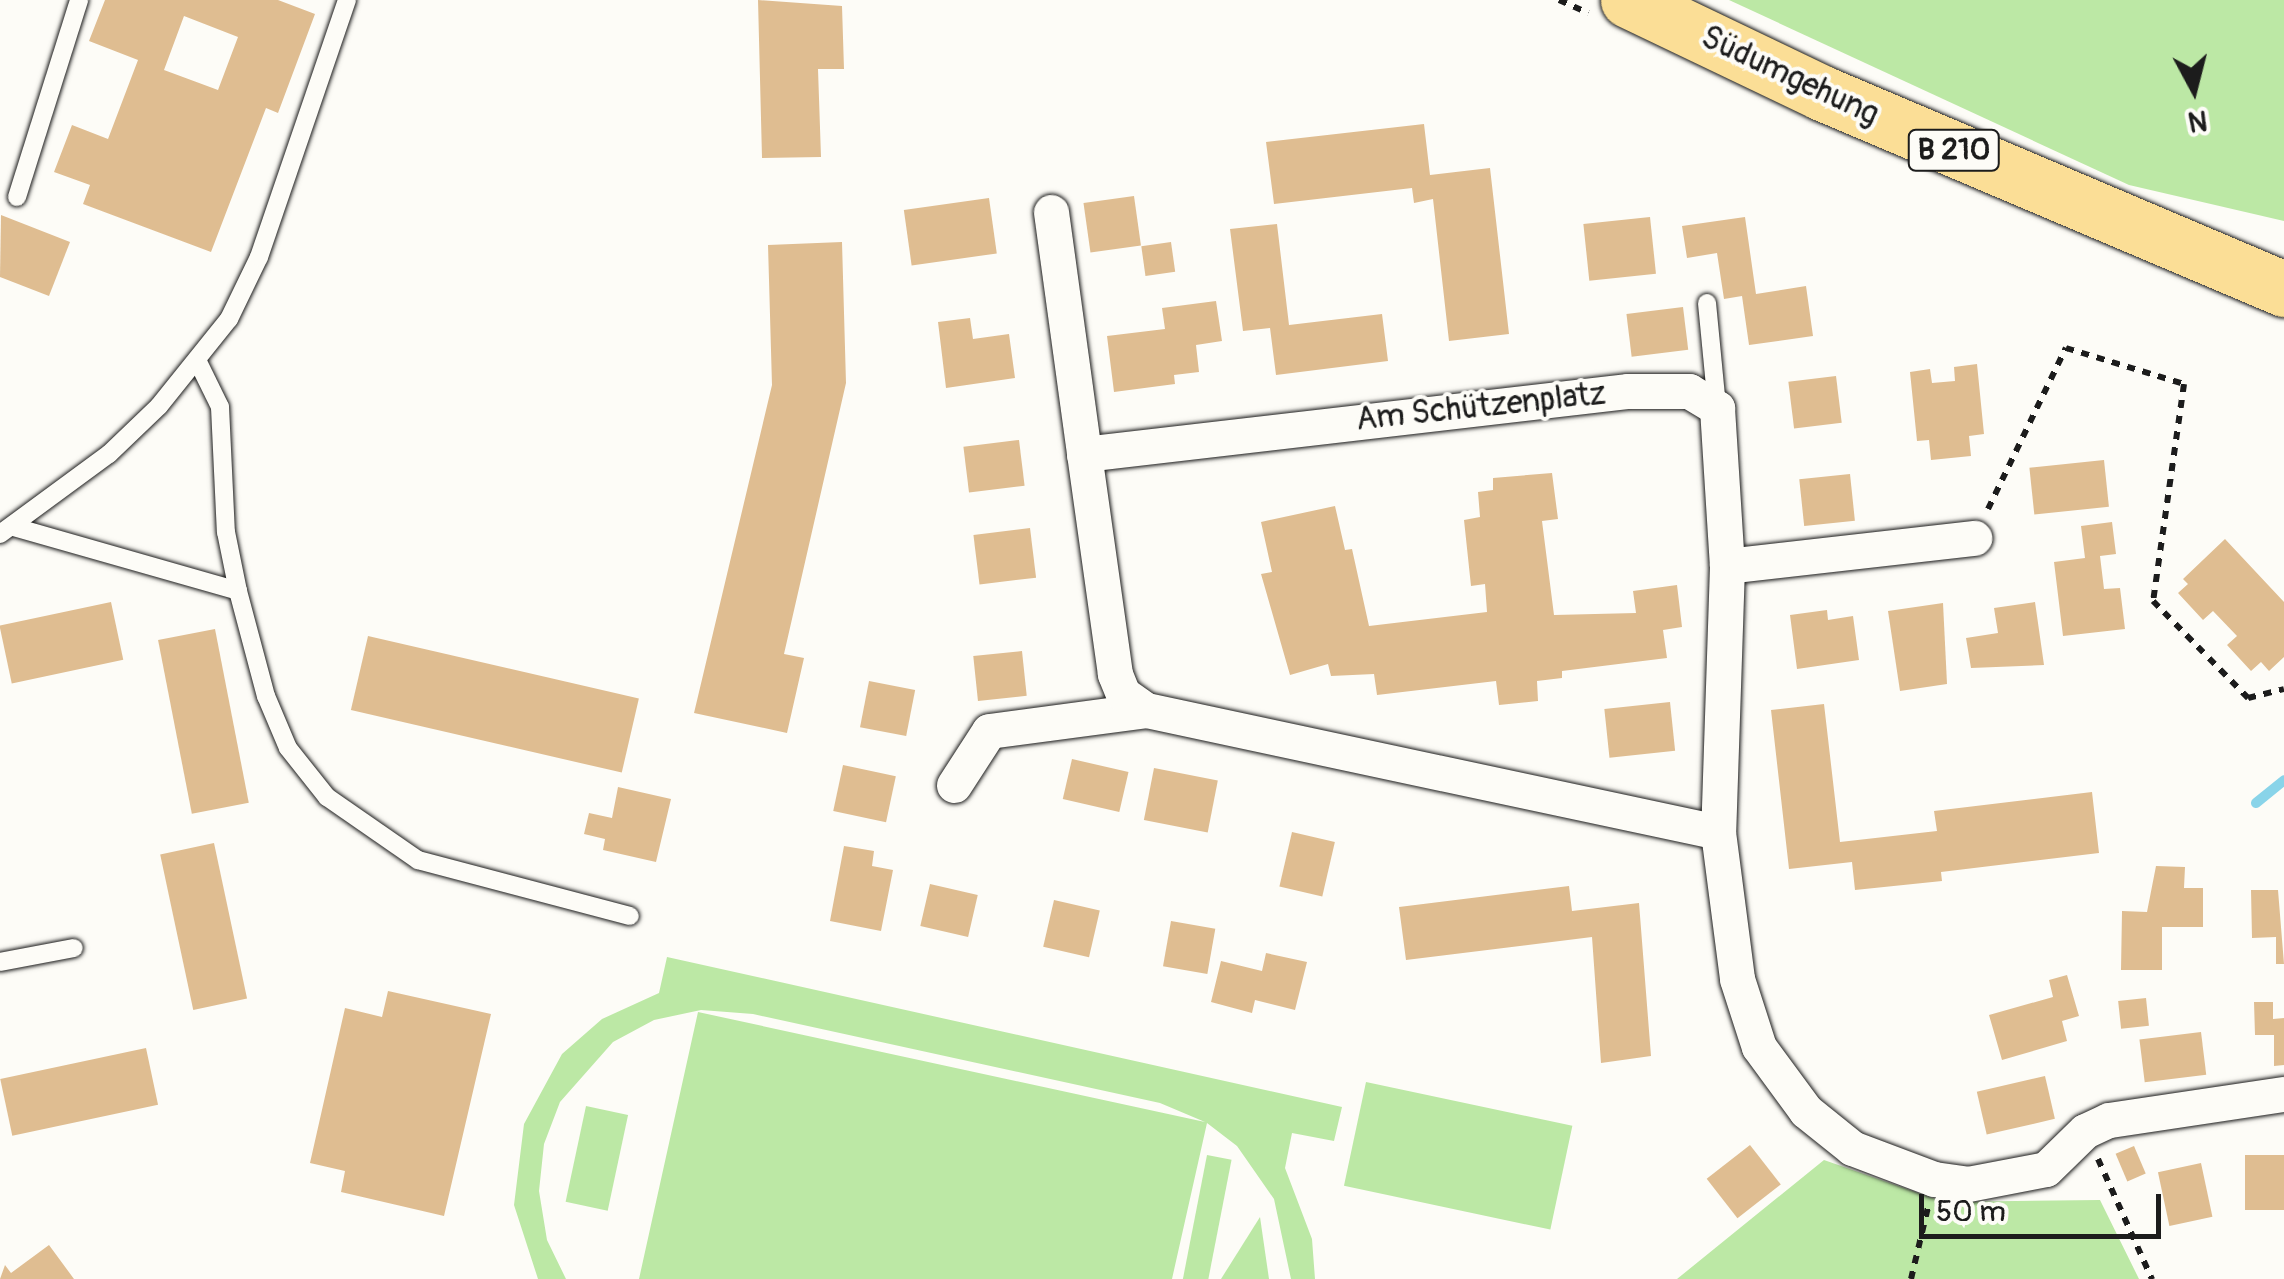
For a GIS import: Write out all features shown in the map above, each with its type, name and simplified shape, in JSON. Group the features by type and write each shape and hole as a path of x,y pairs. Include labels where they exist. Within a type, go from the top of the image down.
{"main road":[{"name":"Südumgehung","path":"1628,0 1839,100 2284,289"}],"street":[{"path":"1051,212 1115,674 1123,694 1146,710"},
{"name":"Am Schützenplatz","path":"1084,454 1628,391 1690,391 1717,408"},
{"path":"1717,408 1727,566 1718,832 1737,978 1758,1047 1806,1111 1852,1148 1934,1179 1968,1184 2046,1168 2097,1125 2284,1094"},
{"path":"1727,566 1974,538"},
{"path":"954,785 989,731 1146,710 1718,832"}],"lane":[{"path":"17,197 79,0"},
{"path":"7,531 109,454 198,362 229,319 259,257 348,0"},
{"path":"1707,303 1717,408"},
{"path":"198,362 220,407 226,532 238,591 266,696 288,748 327,797 418,860 630,916"},
{"path":"7,531 238,591"},
{"path":"0,962 74,948"}],"path":[{"path":"1974,538 2066,348 2184,384 2152,602 2248,698 2284,690"},
{"path":"2097,1125 2152,1279"},
{"path":"1911,1279 1934,1179"}],"green space":[{"path":"1729,0 2284,0 2284,221 2129,185"},
{"path":"667,957 1342,1107 1334,1141 1292,1133 1285,1168 1312,1239 1315,1279 1291,1279 1274,1199 1237,1146 1207,1123 1172,1279 639,1279 698,1012 1205,1122 1160,1103 753,1014 701,1010 654,1020 613,1042 560,1102 544,1144 539,1191 547,1240 566,1279 538,1279 514,1205 524,1124 562,1054 602,1019 659,993"},
{"path":"1366,1082 1572,1126 1550,1230 1344,1186"},
{"path":"586,1106 628,1115 608,1211 566,1202"},
{"path":"1207,1155 1232,1160 1208,1279 1183,1279"},
{"path":"1824,1160 1944,1202 2100,1200 2139,1279 1677,1279"},
{"path":"1260,1217 1269,1279 1221,1279"}],"building":[{"path":"105,0 278,0 315,14 278,113 266,108 211,252 83,204 90,185 54,172 72,125 108,139 138,60 89,41","holes":["184,16 238,37 218,90 164,70"]},
{"path":"758,0 842,6 844,69 818,69 821,157 762,158"},
{"path":"1424,124 1430,175 1490,168 1509,334 1449,341 1433,199 1414,203 1412,188 1274,204 1266,142"},
{"path":"1134,196 1141,246 1090,253 1083,203"},
{"path":"989,198 997,253 912,265 904,210"},
{"path":"1,215 70,242 49,296 0,277"},
{"path":"1650,217 1656,274 1589,281 1583,224"},
{"path":"1745,217 1756,294 1806,286 1813,336 1749,345 1742,296 1724,299 1717,253 1687,258 1682,226"},
{"path":"1277,224 1289,325 1382,314 1388,361 1276,375 1270,328 1243,331 1230,229"},
{"path":"842,242 846,383 784,654 804,658 787,733 694,713 772,385 768,245"},
{"path":"1171,242 1175,272 1145,276 1141,246"},
{"path":"1216,301 1222,341 1196,345 1199,372 1174,375 1175,384 1114,392 1107,336 1165,329 1162,308"},
{"path":"1683,307 1688,350 1632,357 1626,314"},
{"path":"970,318 973,339 1009,334 1015,378 946,388 938,322"},
{"path":"1977,364 1984,434 1969,436 1971,456 1931,460 1929,440 1917,441 1910,372 1930,369 1932,383 1955,381 1954,367"},
{"path":"1836,376 1842,423 1794,428 1788,382"},
{"path":"1019,440 1025,486 969,492 963,447"},
{"path":"2104,460 2109,507 2034,515 2029,468"},
{"path":"1552,473 1558,519 1542,521 1554,615 1636,613 1633,591 1677,585 1682,627 1663,630 1667,658 1562,671 1562,678 1537,681 1538,701 1499,705 1496,681 1377,695 1374,674 1331,676 1328,664 1290,675 1261,574 1272,572 1261,522 1335,506 1345,550 1352,549 1369,626 1487,612 1485,584 1471,586 1464,520 1480,517 1478,492 1493,490 1493,478"},
{"path":"1850,474 1855,521 1804,526 1799,479"},
{"path":"2112,522 2116,554 2100,556 2104,589 2120,588 2125,629 2063,636 2054,562 2085,558 2081,526"},
{"path":"1030,528 1036,578 980,585 973,535"},
{"path":"2225,539 2284,602 2284,657 2269,671 2261,662 2251,671 2227,645 2237,636 2213,611 2203,620 2178,593 2188,584 2183,579"},
{"path":"111,602 123,660 12,683 0,626"},
{"path":"2035,602 2044,665 1971,668 1966,638 1998,633 1994,608"},
{"path":"1943,603 1947,684 1900,691 1888,611"},
{"path":"1827,610 1828,620 1853,616 1859,660 1797,669 1790,615"},
{"path":"215,629 249,803 192,814 158,640"},
{"path":"368,636 639,699 622,773 351,710"},
{"path":"1022,651 1027,696 978,701 973,656"},
{"path":"869,681 915,690 906,736 860,727"},
{"path":"1670,702 1675,751 1609,758 1604,709"},
{"path":"1824,704 1840,842 1937,831 1934,811 2092,792 2099,853 1941,872 1942,881 1855,890 1852,862 1789,869 1771,710"},
{"path":"1072,759 1129,772 1119,812 1063,799"},
{"path":"843,765 896,776 886,822 833,811"},
{"path":"1154,768 1218,780 1208,832 1144,820"},
{"path":"618,787 671,799 656,862 603,850 605,839 584,834 589,813 612,818"},
{"path":"1292,832 1335,842 1322,896 1279,887"},
{"path":"214,843 247,999 193,1010 160,854"},
{"path":"844,846 874,851 872,866 893,870 881,931 830,921"},
{"path":"2156,866 2185,867 2184,888 2203,888 2203,927 2162,927 2162,970 2121,970 2122,911 2147,912"},
{"path":"930,884 978,895 968,937 920,926"},
{"path":"1569,886 1572,911 1639,903 1651,1056 1601,1063 1592,937 1406,960 1399,907"},
{"path":"2251,890 2278,890 2284,964 2276,964 2276,937 2252,938"},
{"path":"1054,900 1100,911 1089,957 1043,947"},
{"path":"1171,921 1215,929 1207,974 1163,966"},
{"path":"1266,953 1307,962 1295,1010 1255,1000 1252,1013 1211,1002 1221,961 1262,971"},
{"path":"2067,975 2079,1016 2062,1021 2067,1041 2002,1060 1989,1015 2053,997 2049,980"},
{"path":"388,991 491,1014 444,1216 341,1192 345,1171 310,1163 345,1008 382,1017"},
{"path":"2146,998 2149,1026 2121,1029 2118,1001"},
{"path":"2254,1002 2273,1002 2273,1019 2284,1018 2284,1065 2274,1066 2274,1035 2255,1035"},
{"path":"2201,1032 2206,1075 2145,1082 2139,1040"},
{"path":"146,1048 158,1105 12,1136 0,1079"},
{"path":"2045,1076 2055,1119 1987,1135 1977,1092"},
{"path":"1750,1145 1781,1184 1737,1218 1707,1179"},
{"path":"2134,1146 2146,1174 2127,1181 2116,1154"},
{"path":"2245,1155 2284,1155 2284,1210 2245,1210"},
{"path":"2201,1163 2212,1217 2169,1226 2158,1172"},
{"path":"49,1245 74,1279 0,1279 5,1265 11,1273"}],"waterway":[{"path":"2256,803 2284,780"}]}
